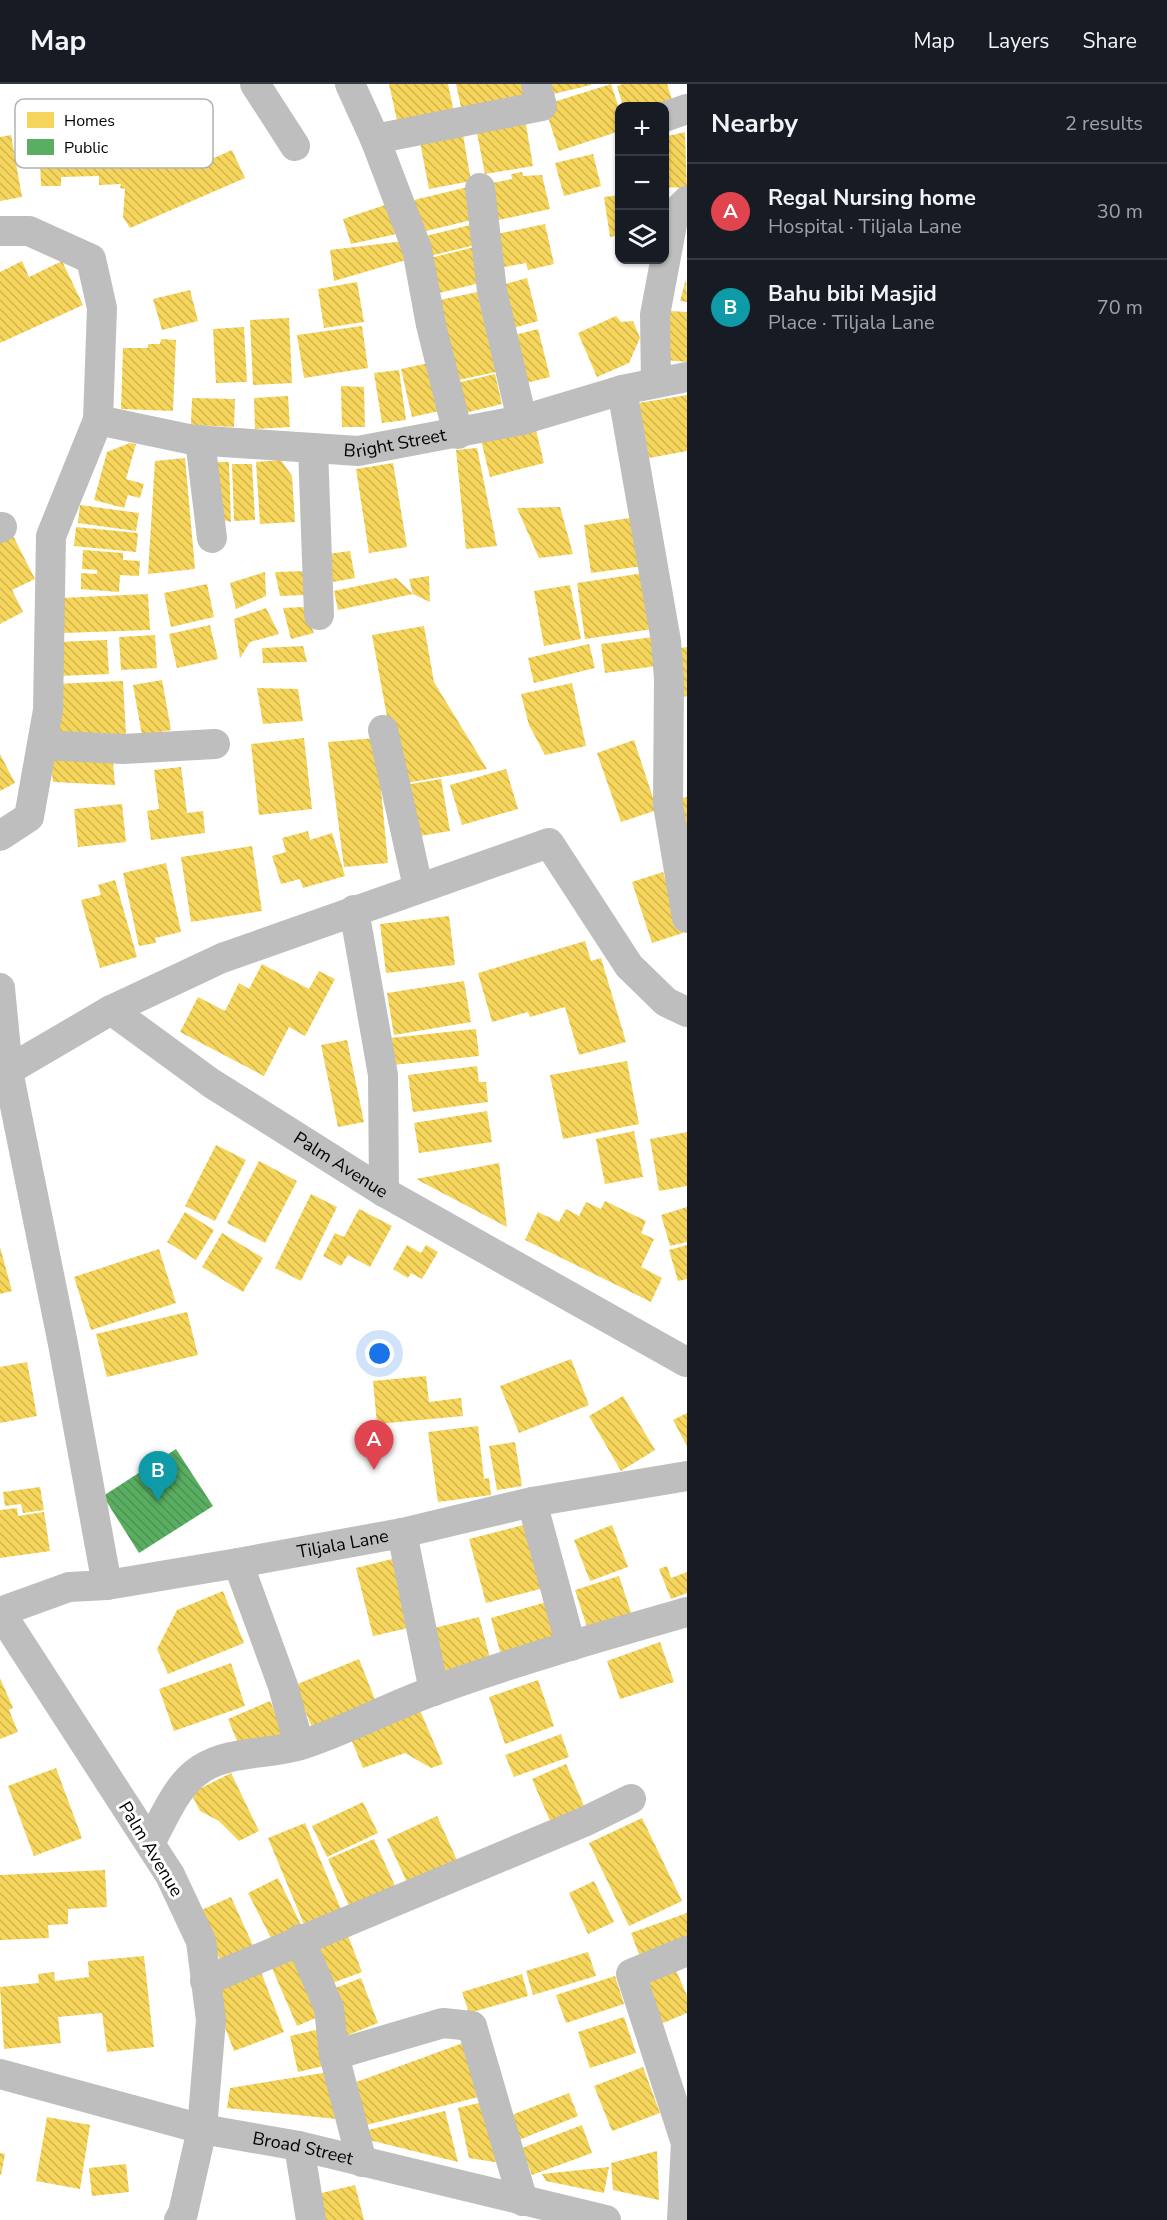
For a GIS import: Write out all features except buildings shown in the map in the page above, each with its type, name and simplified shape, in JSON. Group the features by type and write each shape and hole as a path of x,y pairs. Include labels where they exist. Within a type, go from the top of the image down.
{"street":[{"path":"255,84 295,146"},
{"path":"351,84 375,139 417,249 431,326 458,434"},
{"path":"375,139 542,106 536,84"},
{"path":"669,115 687,109"},
{"path":"480,188 492,291 522,420"},
{"path":"656,383 655,315 674,214 687,201"},
{"path":"0,231 29,231 91,259 102,308 98,420 51,536 48,710 29,817 0,836"},
{"name":"Bright Street","path":"98,420 200,440 358,452 522,420 622,390 687,377"},
{"path":"622,390 676,640 669,679 668,805 687,918"},
{"path":"200,440 212,538"},
{"path":"314,448 319,615"},
{"path":"383,730 418,887"},
{"path":"42,745 123,749 215,744"},
{"path":"4,1073 111,1010 222,958 418,887 549,843 629,966 666,1002 687,1012"},
{"path":"354,910 383,1075 384,1192"},
{"path":"0,988 4,1073 63,1344 107,1585"},
{"name":"Palm Avenue","path":"111,1010 211,1083 384,1192 686,1362"},
{"name":"Tiljala Lane","path":"0,1612 69,1587 107,1585 402,1533 532,1502 684,1485"},
{"path":"532,1502 571,1646"},
{"path":"402,1533 434,1690"},
{"path":"238,1563 283,1686 299,1745"},
{"name":"Palm Avenue","path":"0,1612 170,1875 201,1941 211,2020 202,2129 183,2213 178,2220"},
{"path":"150,1843 181,1788 198,1770 216,1760 299,1745 353,1726 434,1690 687,1612"},
{"path":"206,1981 300,1939 584,1822 631,1799"},
{"path":"300,1939 329,2008 334,2055 362,2162"},
{"path":"682,2220 687,2143 631,1974 687,1951"},
{"path":"334,2055 443,2023 472,2026 523,2201"},
{"name":"Broad Street","path":"0,2074 202,2129 299,2146 606,2220"},
{"path":"299,2146 311,2220"}],"place":[{"name":"Regal Nursing home","path":"374,1470"},
{"name":"Bahu bibi Masjid","path":"158,1501"}]}
